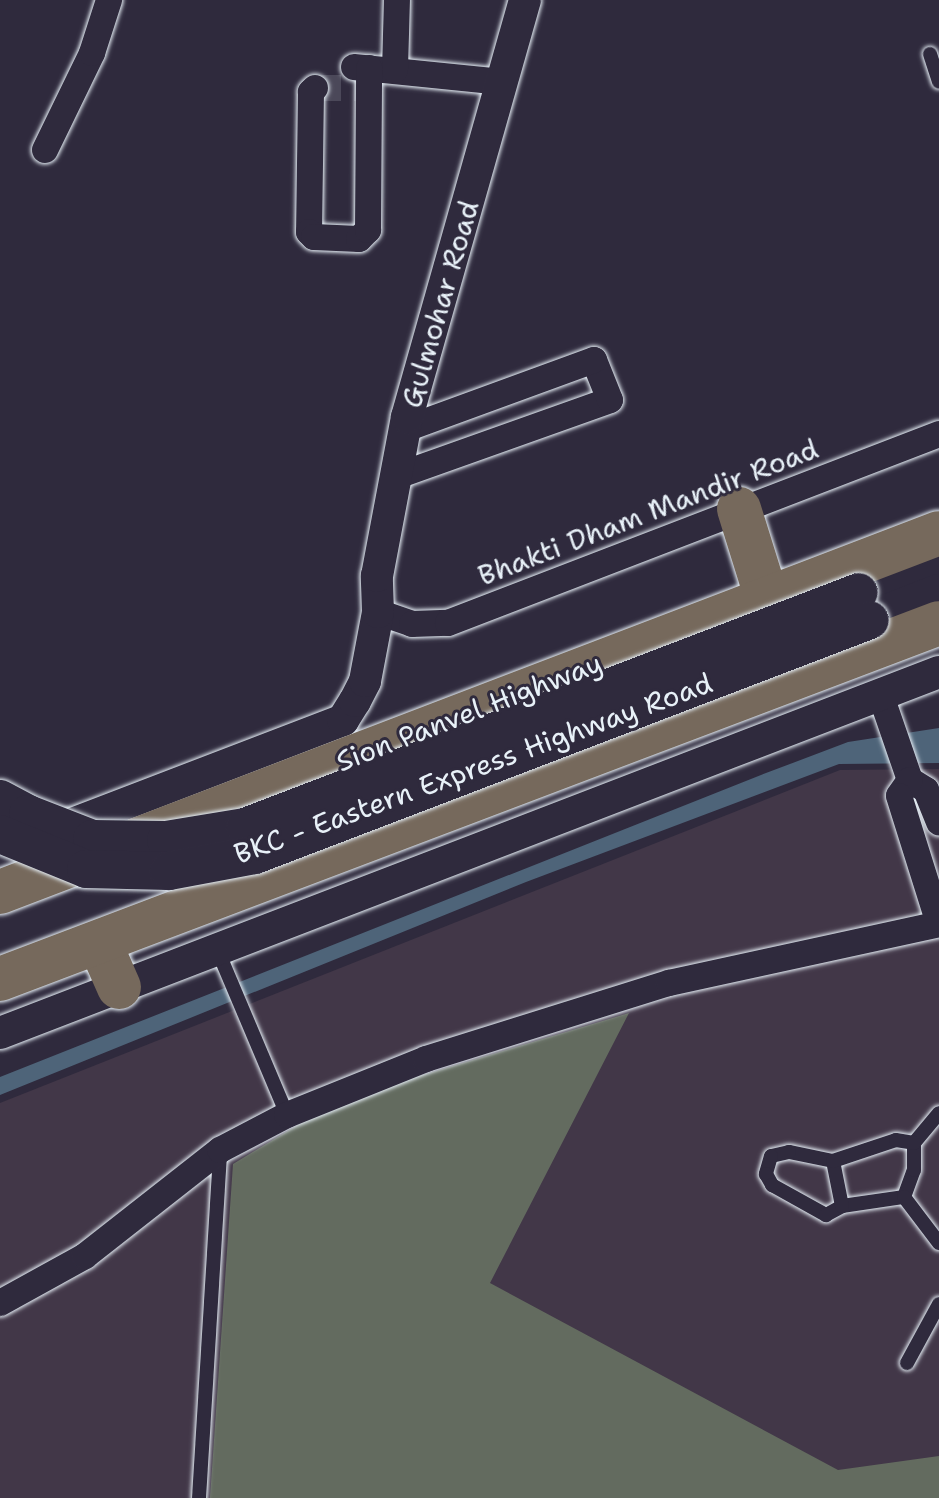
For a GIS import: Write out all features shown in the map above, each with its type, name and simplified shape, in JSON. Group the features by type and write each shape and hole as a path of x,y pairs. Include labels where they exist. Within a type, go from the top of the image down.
{"highway":[{"path":"739,509 767,599"},
{"name":"Sion Panvel Highway","path":"0,892 939,533"},
{"path":"0,979 100,944 939,616"},
{"path":"100,944 119,987"}],"main road":[{"name":"BKC - Eastern Express Highway Road","path":"0,834 86,869 169,871 255,855 864,606 939,561"},
{"name":"BKC - Eastern Express Highway Road","path":"0,799 28,814 92,839 166,840 245,827 864,606 939,616"}],"street":[{"path":"45,150 92,53 109,0"},
{"path":"315,88 311,92 309,232 314,237 359,239 368,230 370,76 397,0"},
{"name":"Gulmohar Road","path":"0,852 343,720 365,681 378,612 377,576 405,429 525,0"},
{"path":"370,76 502,82"},
{"path":"397,476 610,400 594,360 405,429"},
{"path":"441,416 451,457"},
{"name":"Bhakti Dham Mandir Road","path":"378,612 412,624 448,623 939,434"},
{"path":"0,1033 119,987 223,963 885,706 939,672"},
{"path":"885,706 908,775 926,790 939,823"},
{"path":"0,1303 85,1256 220,1150 287,1115 426,1059 669,983 939,924 899,796 908,775"}],"lane":[{"path":"930,54 939,82"},
{"path":"223,963 287,1115"},
{"path":"904,1197 914,1170 914,1143 939,1113"},
{"path":"904,1197 842,1206 826,1215 772,1185 766,1174 771,1156 789,1152 833,1161 896,1140 914,1143"},
{"path":"199,1498 220,1150"},
{"path":"833,1161 842,1206"},
{"path":"904,1197 939,1243"},
{"path":"907,1363 939,1304"}],"shaded area":[{"path":"939,769 939,1498 0,1498 0,1103 840,770"},
{"path":"629,1013 490,1283 838,1470 939,1456 939,1498 210,1498 233,1164 339,1100"}],"water":[{"path":"939,728 939,763 839,764 526,882 0,1095 0,1077 761,775 848,742"}],"tunnel":[{"path":"315,88 361,88"}]}
